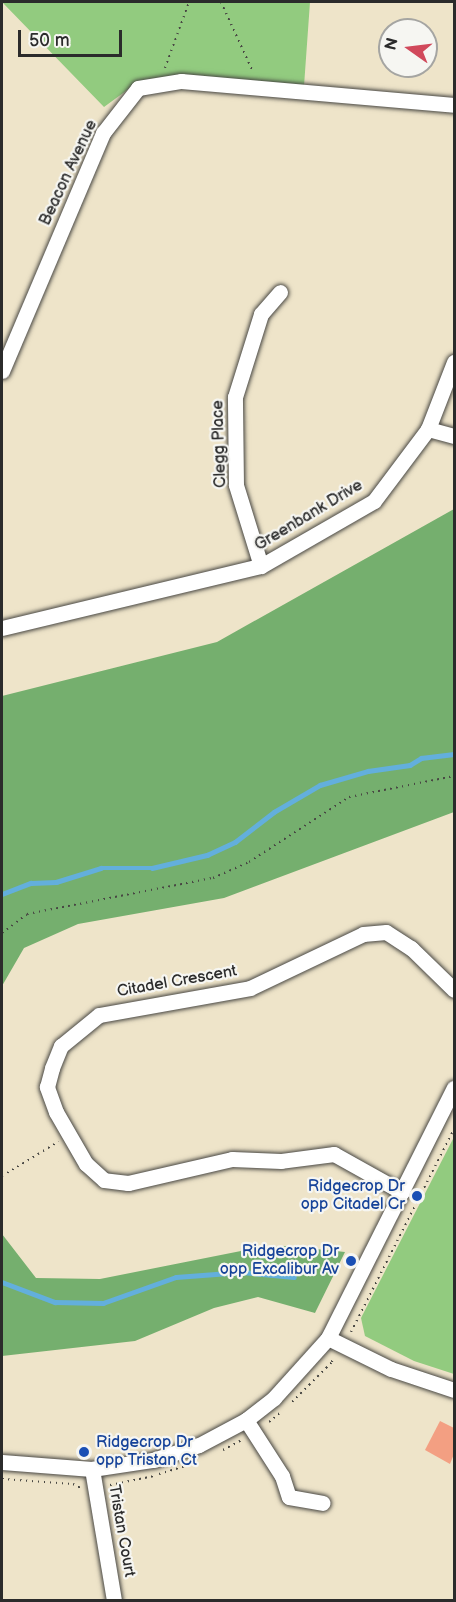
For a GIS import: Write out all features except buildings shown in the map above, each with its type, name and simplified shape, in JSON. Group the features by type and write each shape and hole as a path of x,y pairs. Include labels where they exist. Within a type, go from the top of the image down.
{"street":[{"name":"Beacon Avenue","path":"2,371 104,133 138,88 181,81 454,105"},
{"name":"Clegg Place","path":"261,566 236,485 235,397 261,314 280,292"},
{"name":"Greenbank Drive","path":"2,628 261,566 374,501 428,429 454,362"},
{"path":"428,429 454,436"},
{"name":"Citadel Crescent","path":"402,1192 334,1154 281,1161 232,1159 128,1183 104,1180 86,1164 69,1135 47,1087 61,1046 99,1015 250,987 363,934 386,932 411,948 454,990"},
{"path":"2,1462 92,1468 153,1460 250,1426 328,1338 454,1088"},
{"path":"328,1338 416,1379 454,1390"},
{"path":"250,1426 282,1476 289,1497 322,1503"},
{"name":"Tristan Court","path":"92,1468 114,1600"}],"path":[{"path":"159,85 189,2"},
{"path":"221,2 261,88"},
{"path":"2,933 27,914 213,878 249,861 349,798 454,776"},
{"path":"220,1451 250,1426 277,1417 332,1362 454,1129"},
{"path":"2,1176 69,1135"},
{"path":"2,1479 73,1484 78,1489 108,1481 110,1486 149,1477 202,1460"}],"green space":[{"path":"2,2 310,2 304,86 130,88 104,107"},
{"path":"454,509 454,812 224,898 78,924 24,948 2,986 2,696 217,642"},
{"path":"454,1137 454,1374 414,1361 365,1336 361,1318"},
{"path":"2,1234 36,1278 100,1279 256,1248 286,1246 345,1252 315,1313 258,1297 214,1308 135,1341 2,1356"}],"waterway":[{"path":"2,894 31,883 56,882 101,868 152,868 207,855 235,842 274,812 320,785 368,771 410,765 421,758 454,754"},
{"path":"2,1282 55,1302 103,1303 176,1277 242,1272 294,1277"}],"place":[{"name":"Ridgecrop Dr opp Citadel Cr","path":"417,1196"},
{"name":"Ridgecrop Dr opp Excalibur Av","path":"351,1261"},
{"name":"Ridgecrop Dr opp Tristan Ct","path":"84,1452"}]}
